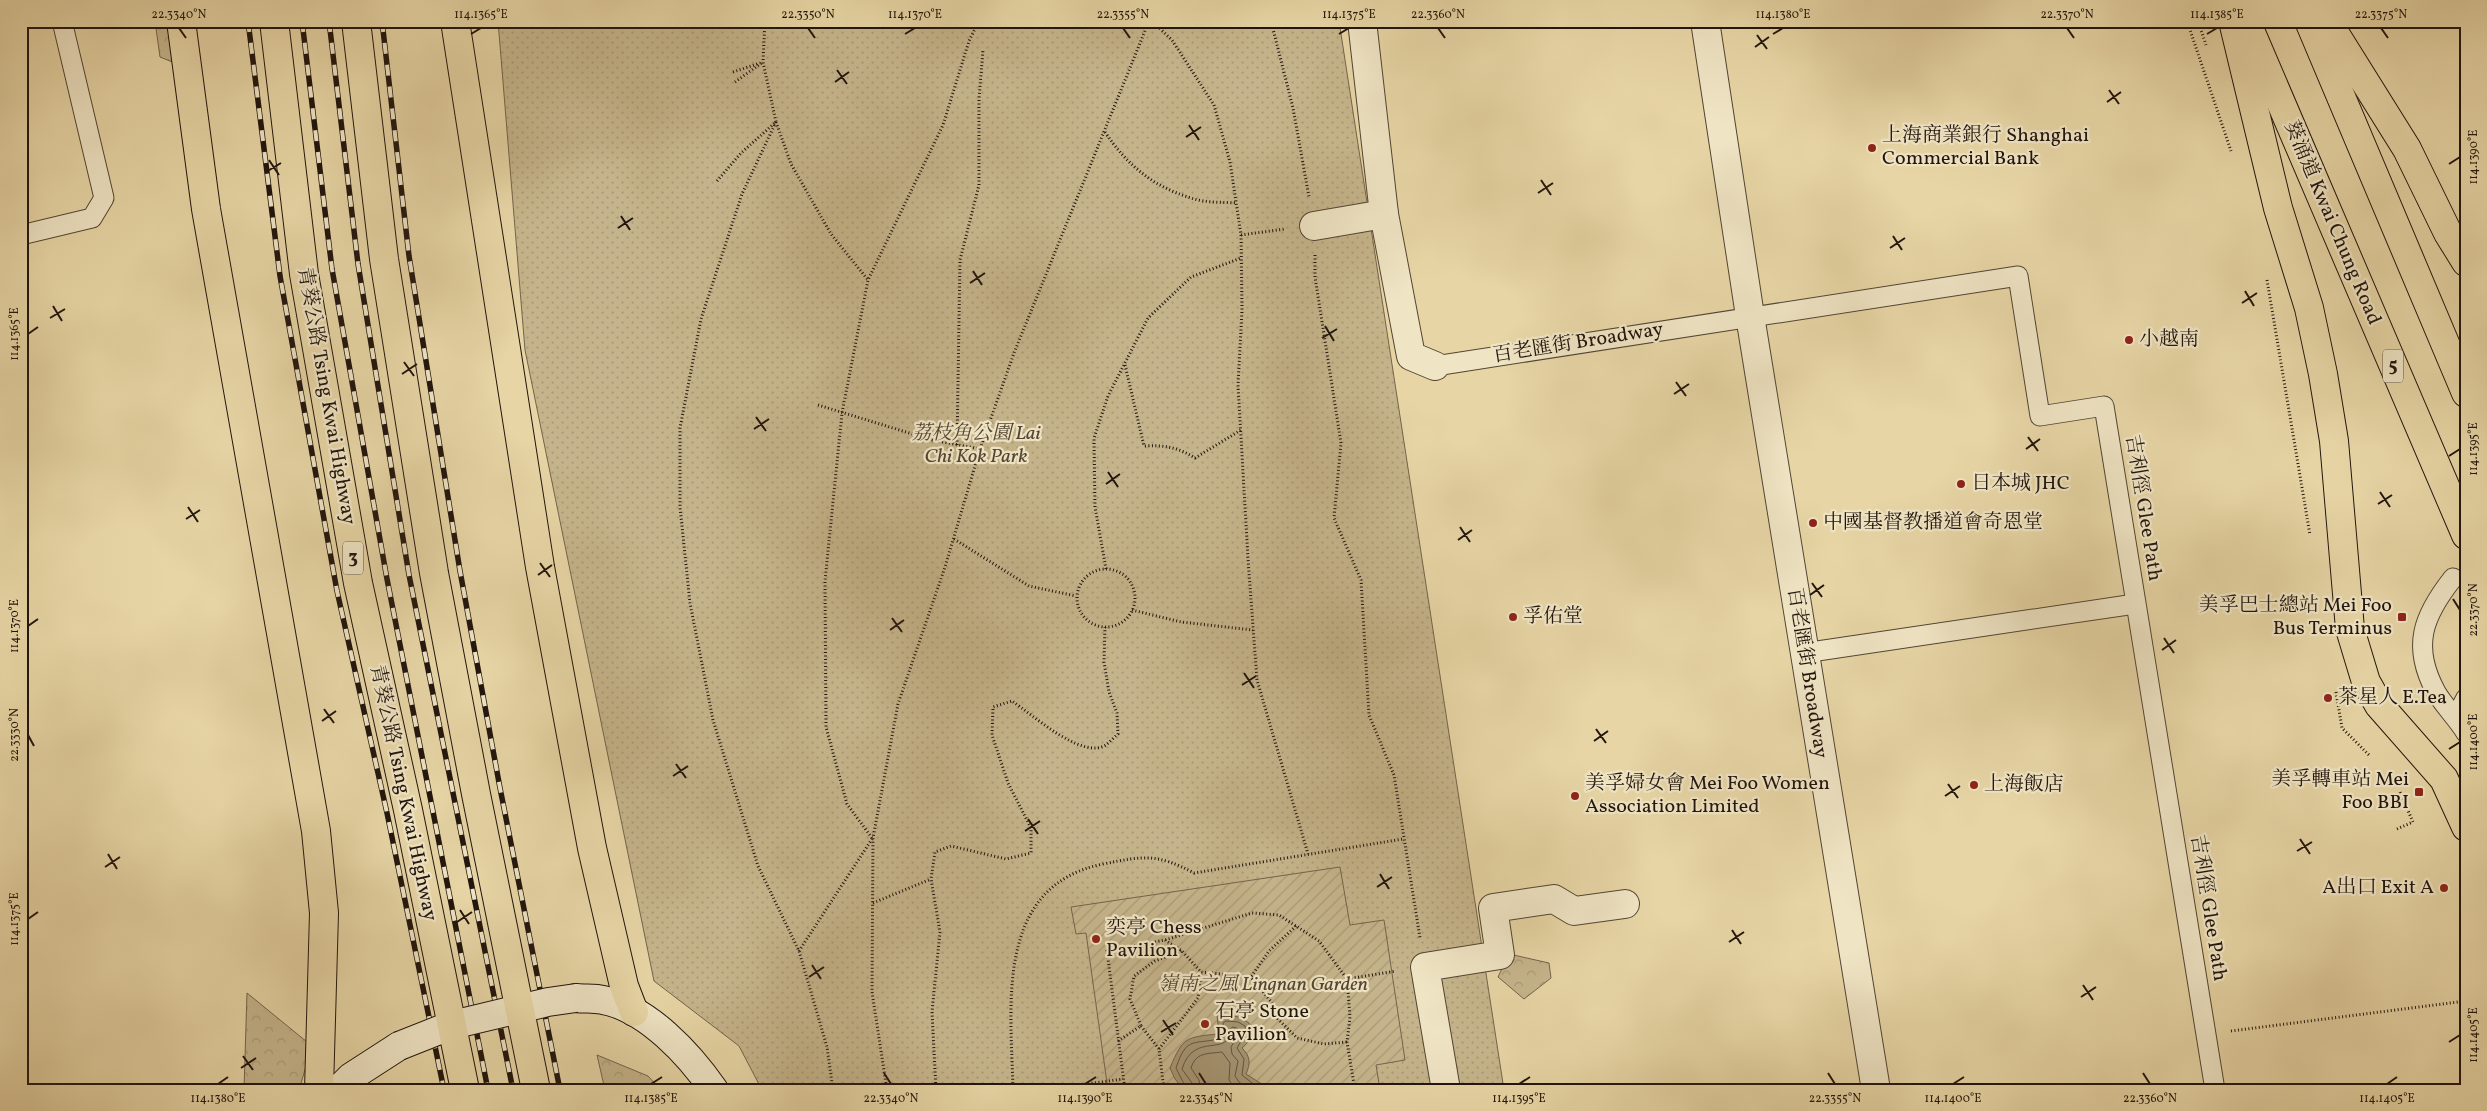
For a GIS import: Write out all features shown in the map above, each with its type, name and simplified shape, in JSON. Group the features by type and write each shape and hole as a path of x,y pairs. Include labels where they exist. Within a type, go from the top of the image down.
{"main road":[{"path":"181,21 206,209 316,831 324,913 319,1090"},
{"name":"青葵公路 Tsing Kwai Highway","path":"274,21 304,274 358,583 408,810 465,1090"},
{"path":"356,21 384,259 434,572 476,794 536,1090"},
{"path":"455,21 540,567 592,848 624,986 634,1012"},
{"path":"2233,21 2278,208 2309,308 2323,374 2334,441 2350,629 2356,655 2366,682 2379,705 2444,779 2466,827"},
{"name":"葵涌道 Kwai Chung Road","path":"2246,21 2466,535"},
{"path":"2308,21 2466,393"},
{"path":"2327,21 2407,149 2440,218 2466,262"}],"street":[{"path":"1362,21 1384,214 1411,356 1435,366"},
{"name":"百老匯街 Broadway","path":"1705,21 1750,316 1876,1090"},
{"path":"1314,226 1384,214"},
{"path":"1446,1090 1425,966 1500,955 1493,908 1554,899 1574,911 1625,904"},
{"path":"338,1090 351,1077 400,1046 452,1025 548,1002 576,998 604,1000 634,1012 672,1039 714,1090"}],"lane":[{"path":"21,235 92,218 104,198 62,21"},
{"name":"吉利徑 Glee Path","path":"1750,316 2018,276 2040,416 2104,406 2215,1090"},
{"name":"百老匯街 Broadway","path":"1435,366 1750,316"},
{"path":"2453,578 2434,602 2424,626 2423,651 2427,672 2437,693 2461,725"},
{"path":"1804,653 2135,604"},
{"path":"2461,725 2466,698"}],"path":[{"path":"765,21 763,62 776,122 791,164 831,234 868,280"},
{"path":"873,838 847,804 826,727 825,582 842,413 868,280 943,125 969,41 979,21"},
{"path":"887,1090 872,992 873,838 898,704 954,539 980,449 1014,353 1151,21 1172,40 1214,105 1230,162 1241,235 1242,310 1238,385 1257,680 1308,854"},
{"path":"1271,21 1293,108 1314,226 1315,277 1341,443 1334,518 1361,580 1369,715 1394,775 1425,966 1347,979"},
{"path":"2186,21 2233,158"},
{"path":"957,445 960,260 979,185 979,99 983,50"},
{"path":"732,72 763,62"},
{"path":"735,82 763,62"},
{"path":"717,181 741,153 776,122"},
{"path":"776,122 742,194 701,319 680,428 680,507 690,604 713,720 758,866 799,952 827,1046 833,1090"},
{"path":"1104,131 1124,159 1148,179 1192,199 1237,203"},
{"path":"1241,235 1314,226"},
{"path":"1106,569 1095,507 1094,438 1108,396 1148,318 1192,277 1240,258"},
{"path":"2266,278 2311,542"},
{"path":"1125,364 1144,446 1162,445 1183,450 1195,458 1241,430"},
{"path":"818,405 957,445 980,449"},
{"path":"954,539 1030,586 1076,596"},
{"path":"1106,569 1116,571 1130,583 1134,592 1132,610 1121,623 1106,627 1088,621 1081,614 1076,596 1083,580 1089,573 1106,569"},
{"path":"1132,610 1181,622 1253,630"},
{"path":"936,1090 932,1012 940,932 931,879 935,852 952,846 1006,859 1031,853 1032,828 1008,783 992,735 993,707 1012,701 1073,743 1090,748 1106,746 1118,734 1117,713 1109,692 1104,662 1106,627"},
{"path":"2335,689 2342,728 2370,756"},
{"path":"2397,829 2413,822 2399,790"},
{"path":"799,952 873,838"},
{"path":"1013,1090 1010,1001 1016,946 1031,913 1051,886 1084,868 1141,856 1168,860 1194,873 1403,839"},
{"path":"872,903 931,879"},
{"path":"1125,1090 1107,951 1165,940 1252,913 1279,915 1319,941 1347,979 1350,1017 1347,1042 1354,1090"},
{"path":"1251,976 1269,951 1296,926"},
{"path":"1165,940 1182,951 1201,972 1251,976 1277,1009 1278,1019 1297,1038 1324,1044 1347,1042"},
{"path":"1164,1090 1159,1050 1141,1026 1130,999 1134,976 1155,962 1182,951"},
{"path":"1159,1050 1198,998 1201,972"},
{"path":"2206,1034 2466,1001"},
{"path":"1118,1041 1141,1026"},
{"path":"1042,1090 1124,1080"}],"green space":[{"path":"155,21 176,21 180,65 160,57"},
{"name":"荔枝角公園 Lai Chi Kok Park","path":"498,21 1339,21 1504,1090 762,1090 739,1046 654,981 525,350"},
{"name":"嶺南之風 Lingnan Garden","path":"1340,867 1350,925 1384,920 1405,1060 1376,1065 1380,1090 1108,1090 1086,933 1076,934 1071,907"},
{"path":"1509,954 1549,963 1551,978 1524,999 1498,977"},
{"path":"247,993 312,1046 299,1090 244,1090"},
{"path":"597,1055 648,1076 661,1090 605,1090"}],"water":[{"path":"1217,1015 1240,1017 1249,1023 1250,1037 1242,1048 1249,1060 1246,1074 1271,1090 1184,1090 1175,1079 1170,1068 1178,1050 1187,1040 1192,1038 1219,1034"}],"railway":[{"path":"248,21 280,276 337,591 387,813 444,1090"},
{"path":"302,21 332,269 387,579 488,1090"},
{"path":"329,21 358,264 409,575 513,1090"},
{"path":"382,21 409,256 460,571 500,788 560,1090"}],"place":[{"name":"上海商業銀行 Shanghai Commercial Bank","path":"1872,148"},
{"name":"小越南","path":"2129,340"},
{"name":"日本城 JHC","path":"1961,484"},
{"name":"中國基督教播道會奇恩堂","path":"1813,523"},
{"name":"孚佑堂","path":"1513,617"},
{"name":"美孚巴士總站 Mei Foo Bus Terminus","path":"2402,617"},
{"name":"茶星人 E.Tea","path":"2328,698"},
{"name":"上海飯店","path":"1974,785"},
{"name":"美孚轉車站 Mei Foo BBI","path":"2419,792"},
{"name":"美孚婦女會 Mei Foo Women Association Limited","path":"1575,796"},
{"name":"A出口 Exit A","path":"2444,888"},
{"name":"奕亭 Chess Pavilion","path":"1096,939"},
{"name":"石亭 Stone Pavilion","path":"1205,1024"}]}
